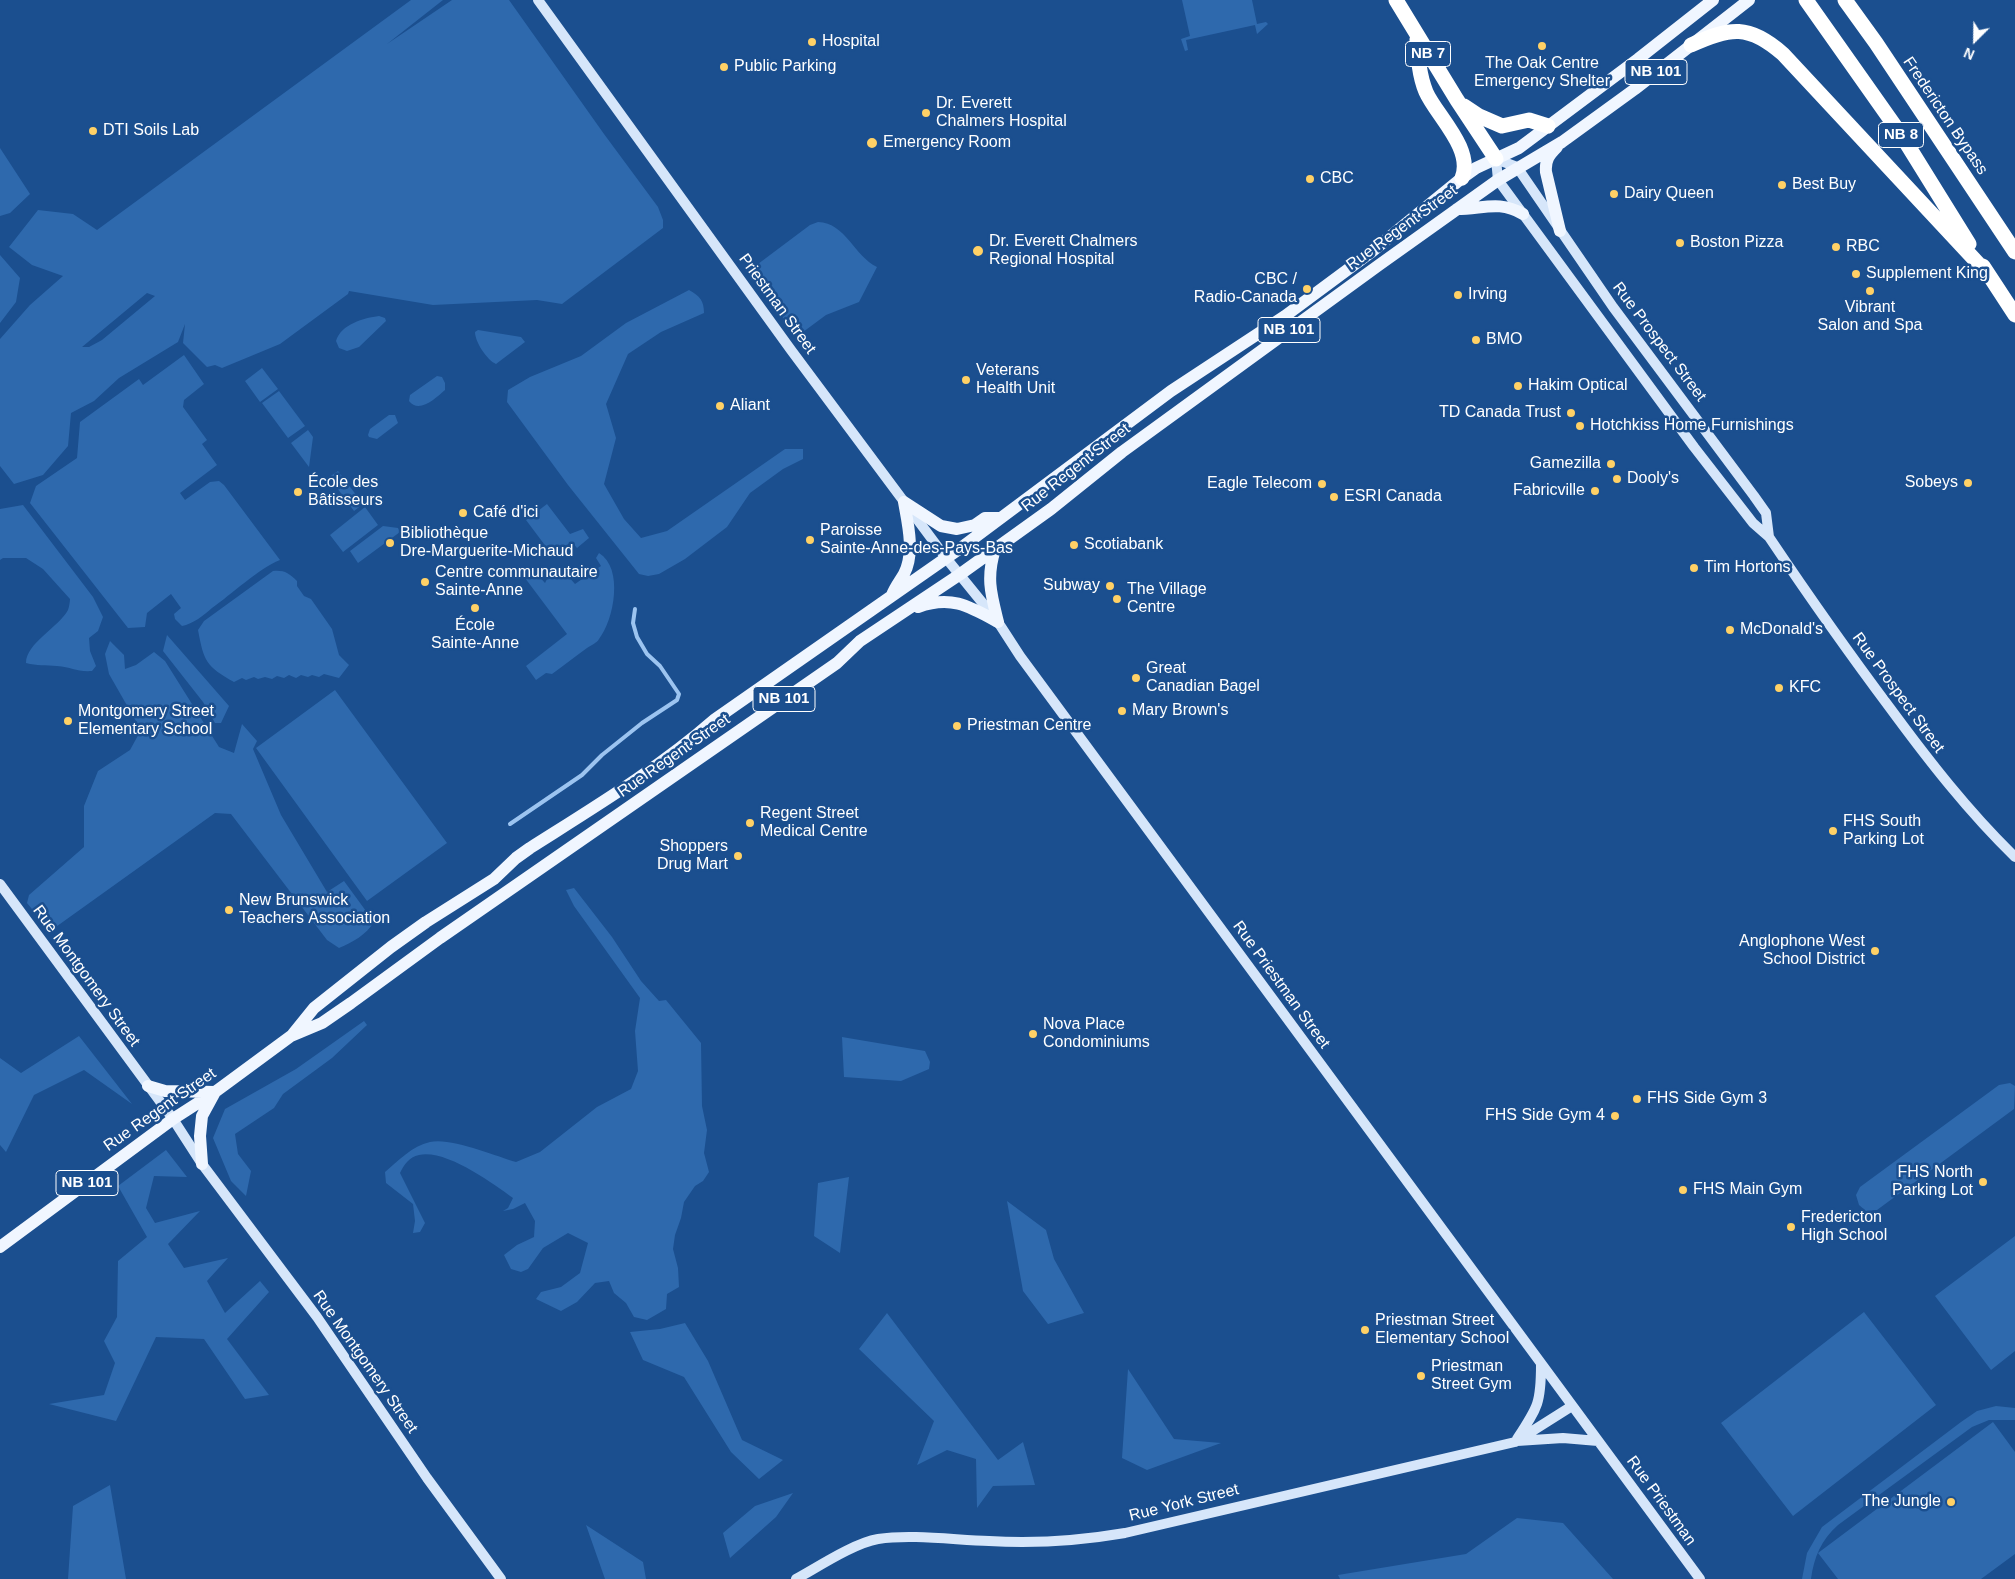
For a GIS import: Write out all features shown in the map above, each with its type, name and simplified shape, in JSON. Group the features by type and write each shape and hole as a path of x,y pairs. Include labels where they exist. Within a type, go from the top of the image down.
{"highway":[{"name":"NB 8","path":"1806,0 1902,136 2015,314"},
{"name":"Fredericton Bypass","path":"1845,0 1876,43 2015,252"},
{"name":"NB 7","path":"1397,2 1417,38 1496,159"},
{"path":"1691,45 1711,36 1735,32 1751,33 1767,40 1783,54 1988,274"},
{"path":"1417,38 1419,67 1427,93 1455,137 1465,165 1462,178"},
{"path":"1457,100 1479,116 1502,126 1529,120 1548,126"}],"main road":[{"name":"Rue Regent Street","path":"291,1036 314,1008 398,942 494,879 516,858 636,781 688,743 714,720 946,558 1170,391 1285,316 1370,253 1462,178 1476,168 1519,148 1713,0"},
{"name":"Rue Regent Street","path":"0,1247 291,1036 322,1023 440,938 837,663 860,641 959,575 1075,492 1122,452 1456,209 1517,167 1562,142 1635,89 1749,0"},
{"path":"1560,231 1545,164 1549,156 1562,142"},
{"path":"1456,209 1498,205 1510,207 1523,214"},
{"path":"904,502 941,526 957,529 975,525 985,518 1001,518"},
{"path":"891,597 896,584 904,574 908,564 909,543 904,502"},
{"path":"995,549 990,566 989,586 998,622"},
{"path":"904,612 925,604 953,601 969,606 998,622"},
{"path":"611,819 613,805 619,796 636,781"},
{"path":"440,938 444,920 456,905"},
{"path":"148,1086 181,1093 215,1092"},
{"path":"202,1164 200,1136 202,1116 215,1092"}],"street":[{"name":"Priestman Street","path":"538,0 904,502 959,575 998,622"},
{"path":"1498,180 1496,159 1517,167"},
{"name":"Rue Prospect Street","path":"1517,167 1618,314 1758,501 1766,513 1769,537"},
{"name":"Rue Prospect Street","path":"1498,180 1703,459 1753,523 1769,537 1856,663 1936,770 1983,825 2015,856"},
{"name":"Rue Priestman Street","path":"998,622 1020,656 1541,1365"},
{"name":"Rue Montgomery Street","path":"0,884 173,1120 202,1164 317,1317 426,1478 502,1579"},
{"path":"1541,1365 1598,1441"},
{"path":"1515,1442 1536,1412 1541,1394 1541,1365"},
{"name":"Rue York Street","path":"796,1579 852,1549 877,1539 917,1538 1026,1543 1081,1541 1125,1533 1340,1481 1515,1442 1572,1406"},
{"path":"1515,1442 1563,1438 1598,1441"},
{"name":"Rue Priestman","path":"1598,1441 1700,1579"}],"shaded area":[{"path":"411,0 443,0 387,44 452,0 509,0 658,207 663,220 663,228 562,304 537,300 433,305 349,291 348,294 280,344 222,368 215,365 207,367 183,343 185,324 178,342 119,378 94,401 71,413 68,446 43,475 14,484 0,466 0,339 30,305 63,276 32,265 9,247 38,210 73,214 97,230","holes":["147,293 155,296 102,340 89,347 82,347"]},
{"path":"1182,0 1252,0 1257,24 1266,22 1268,24 1257,34 1255,25 1186,40 1188,50 1185,51 1181,39 1190,36"},
{"path":"0,148 30,194 10,213 0,216"},
{"path":"818,222 836,228 869,262 877,267 859,302 826,315 803,332 796,334 777,310 783,306 779,299 772,304 750,274 750,270 810,225"},
{"path":"0,255 20,278 16,302 0,323"},
{"path":"689,290 701,299 704,313 661,332 628,354 606,404 616,438 604,484 624,519 641,538 667,531 785,449 803,449 803,459 783,469 750,493 727,527 685,559 659,574 648,576 639,574 568,485 507,402 508,390 530,377 581,356 626,323"},
{"path":"379,316 385,318 386,321 359,347 347,351 339,348 336,341 348,326 360,320"},
{"path":"478,330 521,337 525,342 496,364 485,355 479,345 475,332"},
{"path":"184,355 204,384 184,400 183,407 207,440 202,444 217,465 180,493 185,500 210,482 219,481 224,485 280,560 254,575 202,616 190,623 182,626 175,619 174,614 181,608 171,594 147,613 145,627 128,628 30,503 36,486 77,458 80,422 139,379 143,385"},
{"path":"262,368 278,389 260,402 245,381"},
{"path":"437,376 442,377 445,383 445,390 427,403 418,406 413,405 409,401 410,395"},
{"path":"279,391 305,426 288,438 262,403"},
{"path":"389,415 395,415 398,423 377,439 369,437 370,429"},
{"path":"308,430 313,437 309,467 291,443"},
{"path":"338,471 363,504 354,511 329,477"},
{"path":"547,504 570,534 583,529 589,538 577,548 572,542 567,545 572,552 570,553 547,548 526,520"},
{"path":"23,505 93,597 103,617 98,631 89,638 90,651 96,666 92,671 26,663 31,649 64,616 68,610 70,599 43,569 26,558 3,558 0,560 0,509"},
{"path":"365,507 378,525 343,552 330,535"},
{"path":"383,526 398,528 400,532 358,563 350,551"},
{"path":"599,553 607,560 612,570 614,582 614,594 609,620 595,643 552,674 546,673 536,680 526,666 567,634 522,574 525,572 534,575 536,573 545,583 548,577 545,572 568,576 575,584 601,566 596,558"},
{"path":"273,571 286,573 297,581 297,586 304,596 311,599 332,629 339,655 349,665 339,678 324,674 319,677 301,675 296,678 289,675 284,678 277,676 272,679 265,677 258,679 254,677 246,680 242,678 234,682 217,672 208,662 202,649 198,630 204,621"},
{"path":"167,635 229,706 221,723 215,723 203,702 163,651"},
{"path":"110,641 124,655 125,669 136,665 154,652 165,661 219,747 234,753 242,724 257,741 253,749 281,815 327,892 344,881 374,922 371,927 354,941 339,948 327,940 231,814 215,813 53,929 46,926 27,903 29,895 84,847 84,806 98,771 130,750 141,730 109,674 105,654"},
{"path":"335,690 447,843 367,901 256,748"},
{"path":"574,888 612,937 641,981 659,1001 666,1000 701,1043 702,1106 707,1130 704,1153 709,1172 703,1181 695,1186 684,1202 675,1235 673,1249 678,1268 679,1287 667,1294 666,1309 647,1320 634,1317 626,1303 614,1293 609,1281 595,1283 577,1302 561,1311 536,1299 541,1292 561,1287 580,1273 588,1243 568,1233 543,1248 528,1269 521,1272 511,1269 504,1255 517,1245 534,1237 535,1221 525,1203 513,1209 503,1211 508,1208 513,1198 455,1162 442,1157 419,1155 410,1159 400,1173 425,1223 420,1232 413,1233 415,1221 413,1204 386,1183 385,1172 411,1150 430,1142 449,1142 516,1162 540,1152 597,1107 631,1089 638,1071 635,1031 640,998 574,906 566,890"},
{"path":"364,1021 367,1025 332,1058 283,1094 274,1108 235,1134 238,1154 251,1171 246,1196 231,1181 213,1138 225,1109 296,1069"},
{"path":"79,1036 132,1104 84,1070 34,1095 6,1152 0,1145 0,1058 21,1073"},
{"path":"842,1037 925,1051 930,1062 929,1069 901,1081 844,1077"},
{"path":"2010,1083 2015,1086 2014,1109 1877,1210 1866,1211 1859,1205 1856,1195 1860,1187 1999,1085"},
{"path":"166,1150 187,1177 154,1176 146,1208 155,1223 200,1211 168,1244 184,1268 228,1258 207,1281 225,1313 260,1281 269,1292 227,1339 269,1395 245,1399 204,1339 156,1337 116,1421 49,1404 104,1395 115,1363 104,1341 117,1317 118,1261 147,1237 118,1186"},
{"path":"849,1177 840,1253 814,1236 818,1183"},
{"path":"1007,1201 1046,1230 1054,1259 1084,1313 1048,1324 1023,1291"},
{"path":"2015,1236 2015,1351 1991,1370 1935,1296"},
{"path":"1864,1312 1936,1405 1793,1516 1721,1423"},
{"path":"887,1313 998,1460 1023,1442 1035,1485 993,1486 977,1508 976,1459 947,1450 917,1465 934,1421 859,1349"},
{"path":"685,1323 708,1361 742,1440 783,1460 759,1479 731,1452 684,1377 643,1360 630,1332 660,1329"},
{"path":"1128,1369 1174,1439 1221,1443 1147,1470 1122,1458"},
{"path":"1996,1406 2015,1408 2015,1420 1989,1420 1972,1427 1838,1525 1819,1549 1811,1579 1802,1579 1807,1553 1822,1527 1961,1422 1977,1411"},
{"name":"The Jungle","path":"1993,1422 2015,1452 2015,1554 1981,1579 1838,1579 1818,1553"},
{"path":"110,1485 126,1579 68,1579 73,1506"},
{"path":"793,1493 776,1517 730,1558 723,1533 755,1506"},
{"path":"1517,1518 1563,1523 1613,1579 1340,1579 1338,1575 1466,1554"},
{"path":"586,1525 643,1562 646,1579 605,1579"}],"waterway":[{"path":"510,824 582,775 602,755 642,723 677,700 679,694 660,666 647,654 637,637 633,623 635,609"}],"place":[{"name":"Hospital","path":"812,42"},
{"name":"The Oak Centre Emergency Shelter","path":"1542,46"},
{"name":"Public Parking","path":"724,67"},
{"name":"Dr. Everett Chalmers Hospital","path":"926,113"},
{"name":"DTI Soils Lab","path":"93,131"},
{"name":"Emergency Room","path":"872,143"},
{"name":"CBC","path":"1310,179"},
{"name":"Best Buy","path":"1782,185"},
{"name":"Dairy Queen","path":"1614,194"},
{"name":"Boston Pizza","path":"1680,243"},
{"name":"RBC","path":"1836,247"},
{"name":"Dr. Everett Chalmers Regional Hospital","path":"978,251"},
{"name":"Supplement King","path":"1856,274"},
{"name":"CBC / Radio-Canada","path":"1307,289"},
{"name":"Vibrant Salon and Spa","path":"1870,291"},
{"name":"Irving","path":"1458,295"},
{"name":"BMO","path":"1476,340"},
{"name":"Veterans Health Unit","path":"966,380"},
{"name":"Hakim Optical","path":"1518,386"},
{"name":"Aliant","path":"720,406"},
{"name":"TD Canada Trust","path":"1571,413"},
{"name":"Hotchkiss Home Furnishings","path":"1580,426"},
{"name":"Gamezilla","path":"1611,464"},
{"name":"Dooly's","path":"1617,479"},
{"name":"Sobeys","path":"1968,483"},
{"name":"Eagle Telecom","path":"1322,484"},
{"name":"Fabricville","path":"1595,491"},
{"name":"École des Bâtisseurs","path":"298,492"},
{"name":"ESRI Canada","path":"1334,497"},
{"name":"Café d'ici","path":"463,513"},
{"name":"Paroisse Sainte-Anne-des-Pays-Bas","path":"810,540"},
{"name":"Bibliothèque Dre-Marguerite-Michaud","path":"390,543"},
{"name":"Scotiabank","path":"1074,545"},
{"name":"Tim Hortons","path":"1694,568"},
{"name":"Centre communautaire Sainte-Anne","path":"425,582"},
{"name":"Subway","path":"1110,586"},
{"name":"The Village Centre","path":"1117,599"},
{"name":"École Sainte-Anne","path":"475,608"},
{"name":"McDonald's","path":"1730,630"},
{"name":"Great Canadian Bagel","path":"1136,678"},
{"name":"KFC","path":"1779,688"},
{"name":"Mary Brown's","path":"1122,711"},
{"name":"Montgomery Street Elementary School","path":"68,721"},
{"name":"Priestman Centre","path":"957,726"},
{"name":"Regent Street Medical Centre","path":"750,823"},
{"name":"FHS South Parking Lot","path":"1833,831"},
{"name":"Shoppers Drug Mart","path":"738,856"},
{"name":"New Brunswick Teachers Association","path":"229,910"},
{"name":"Anglophone West School District","path":"1875,951"},
{"name":"Nova Place Condominiums","path":"1033,1034"},
{"name":"FHS Side Gym 3","path":"1637,1099"},
{"name":"FHS Side Gym 4","path":"1615,1116"},
{"name":"FHS North Parking Lot","path":"1983,1182"},
{"name":"FHS Main Gym","path":"1683,1190"},
{"name":"Fredericton High School","path":"1791,1227"},
{"name":"Priestman Street Elementary School","path":"1365,1330"},
{"name":"Priestman Street Gym","path":"1421,1376"},
{"name":"The Jungle","path":"1951,1502"}]}
